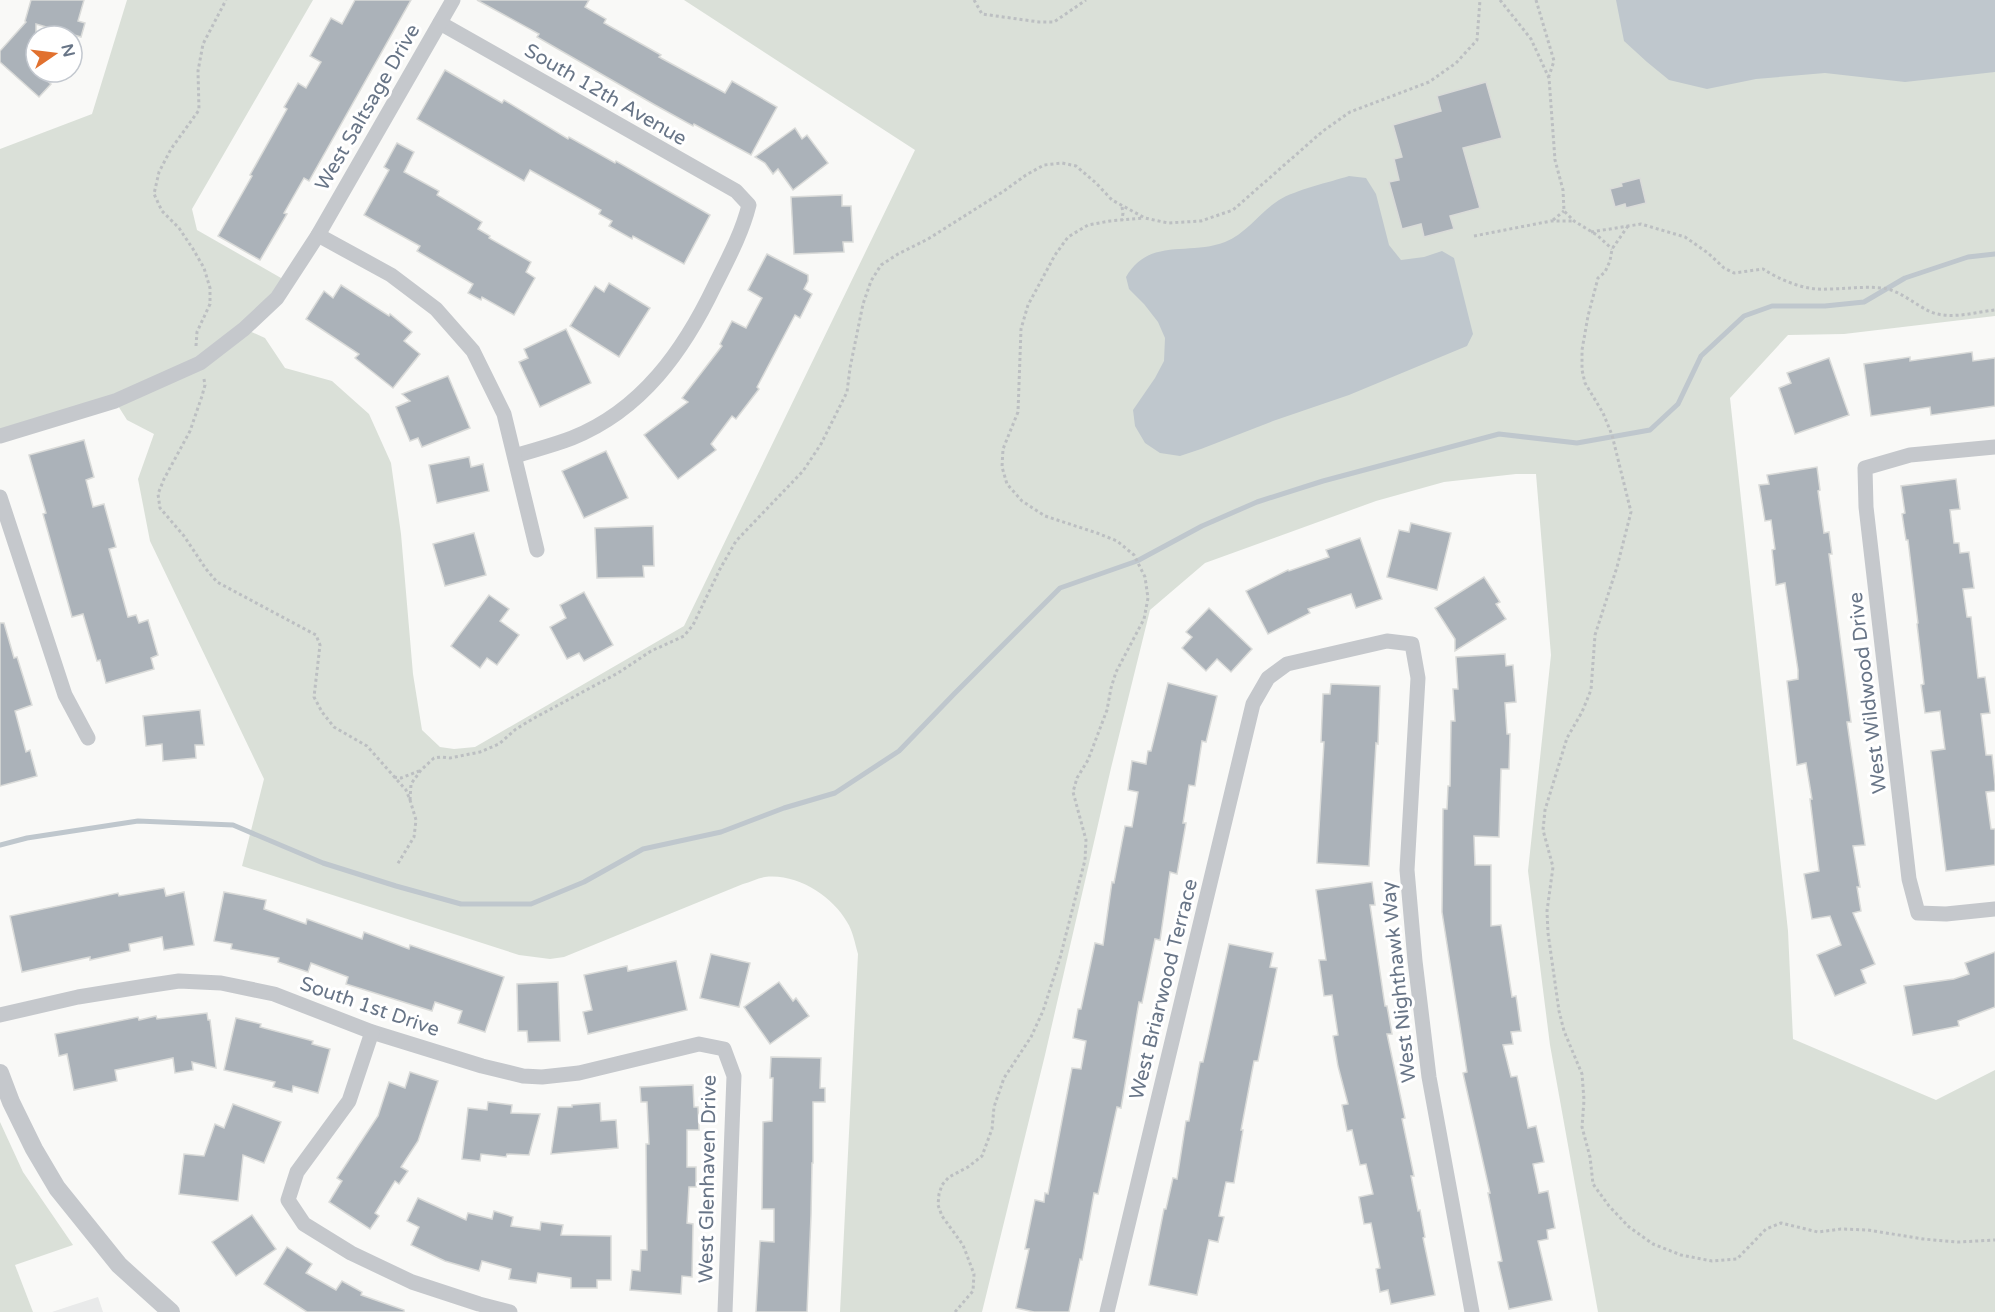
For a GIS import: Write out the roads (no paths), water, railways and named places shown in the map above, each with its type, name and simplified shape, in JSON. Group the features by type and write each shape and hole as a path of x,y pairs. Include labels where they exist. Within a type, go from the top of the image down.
{"street":[{"name":"West Saltsage Drive","path":"0,436 115,400 200,363 277,298 318,235 453,0"},
{"name":"South 12th Avenue","path":"440,23 736,191 749,205 743,228 697,322 658,377 630,404 603,422 573,438 515,456"},
{"path":"318,235 391,275 436,309 473,351 504,414 537,550"},
{"name":"West Wildwood Drive","path":"1995,447 1910,455 1865,468 1866,507 1910,879 1918,913 1946,914 1995,909"},
{"path":"0,497 65,695 88,738"},
{"name":"West Nighthawk Way","path":"1268,678 1287,664 1314,657 1387,641 1412,644 1418,678 1407,870 1411,916 1429,1077 1472,1312"},
{"name":"West Briarwood Terrace","path":"1107,1312 1253,704 1268,678"},
{"name":"South 1st Drive","path":"0,1015 78,997 179,981 220,982 274,994 372,1032 482,1066 523,1076 542,1077 579,1073 699,1044 724,1049"},
{"path":"372,1032 349,1101 297,1172 288,1200 304,1224 351,1252 412,1282 510,1312"},
{"name":"West Glenhaven Drive","path":"724,1049 734,1076 725,1312"},
{"path":"0,1073 29,1140 57,1188 119,1265 171,1312"}],"waterway":[{"path":"0,845 27,838 138,821 233,825 323,863 461,904 531,904 584,882 643,849 721,832 784,808 835,793 899,751 1060,588 1137,561 1202,526 1257,502 1323,481 1499,434 1577,443 1650,430 1678,404 1701,356 1744,316 1772,306 1825,306 1864,302 1905,278 1968,257 1995,254"}]}
